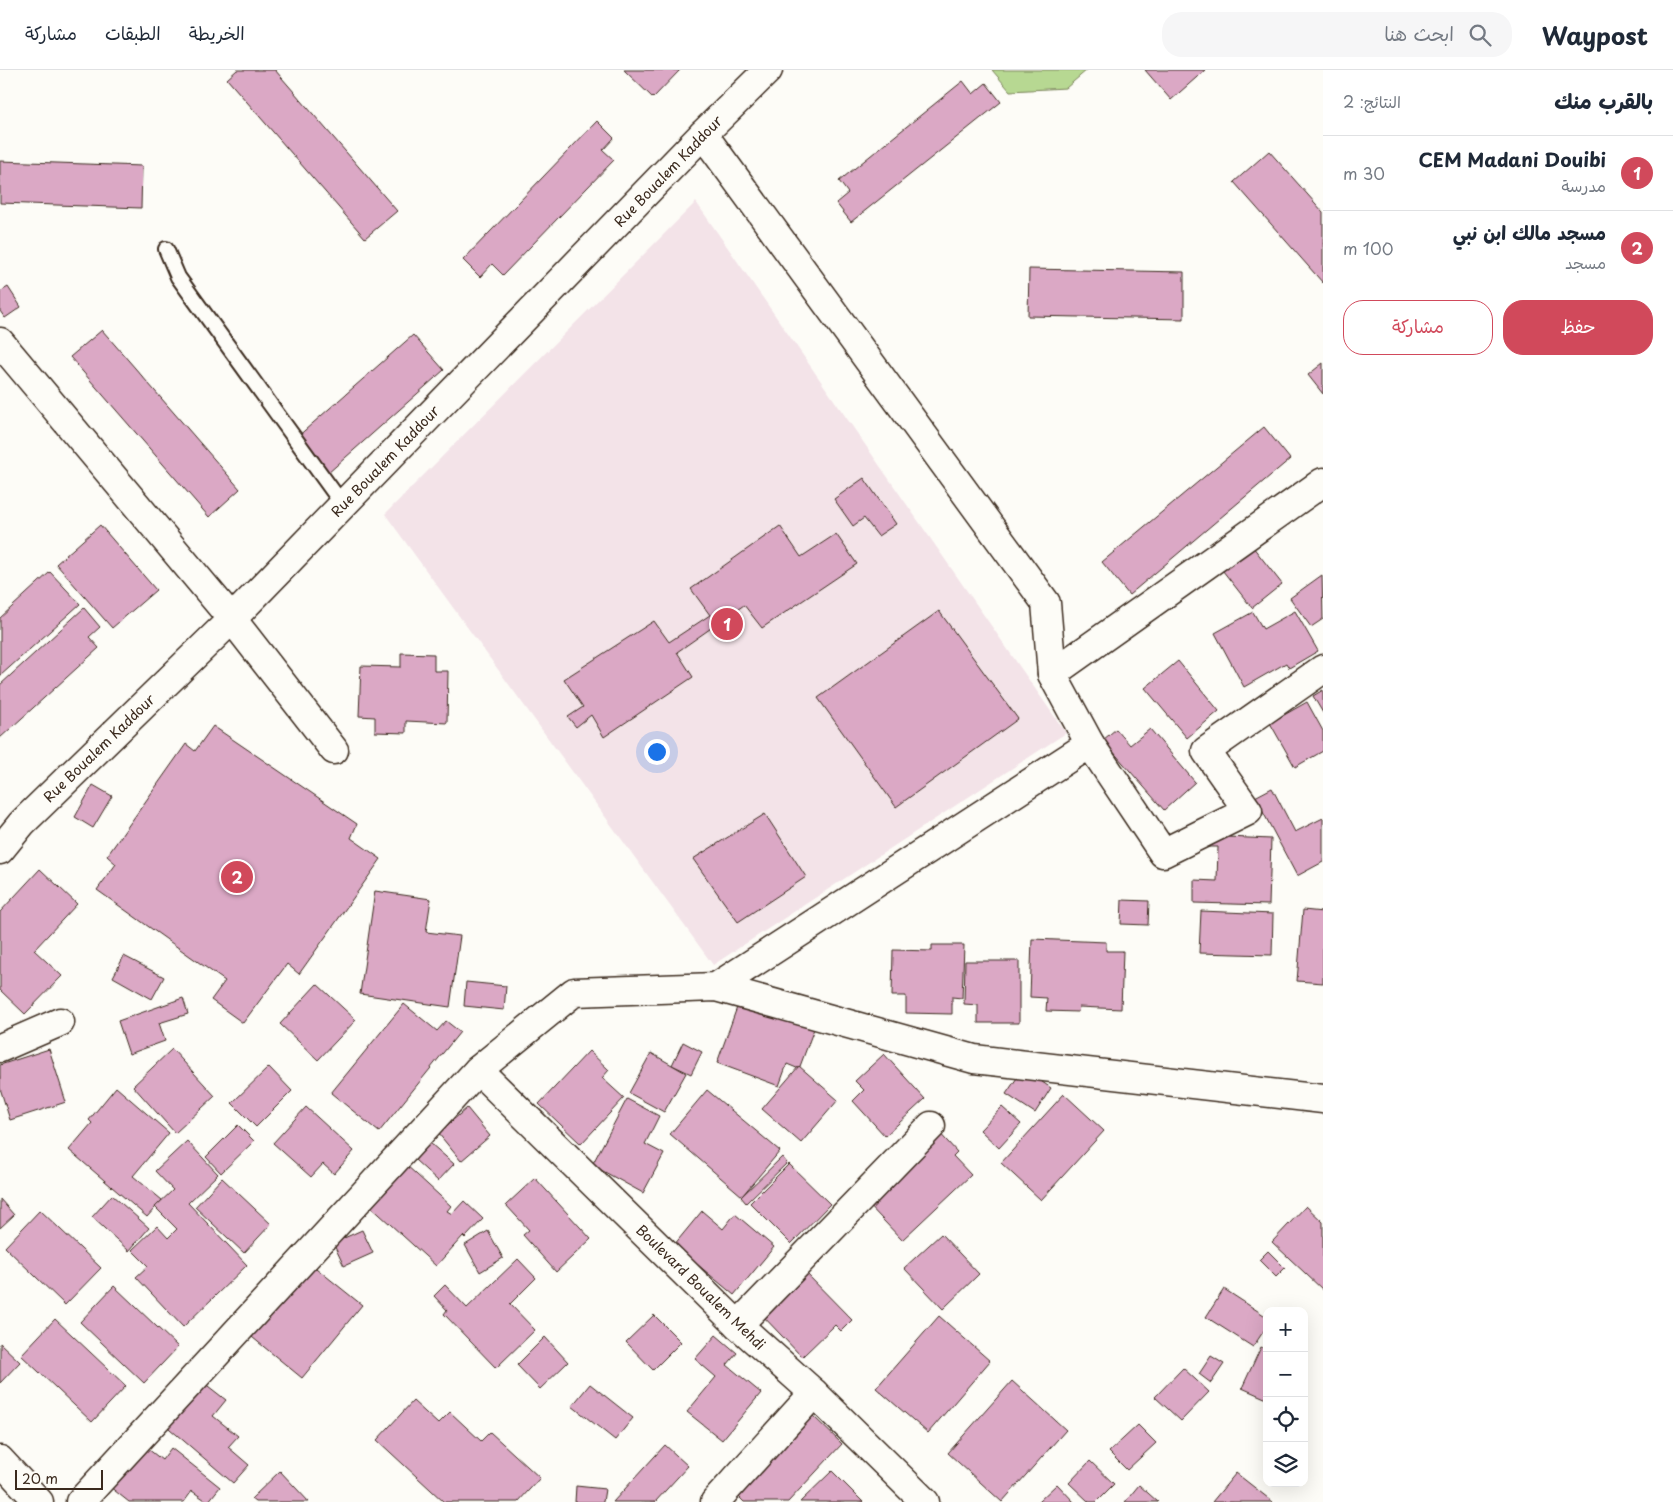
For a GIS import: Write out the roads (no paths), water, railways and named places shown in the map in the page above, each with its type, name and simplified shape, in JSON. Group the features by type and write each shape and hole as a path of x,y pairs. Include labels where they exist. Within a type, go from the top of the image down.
{"street":[{"name":"Rue Boualem Kaddour","path":"0,850 22,823 232,619 703,134 768,70"},
{"path":"703,134 1046,603 1052,674 1090,744 1163,853 1248,811 1206,751 1323,669"},
{"path":"0,342 232,619 334,750"},
{"path":"1052,674 1323,482"},
{"path":"716,987 1090,744"},
{"path":"93,1498 478,1070 574,992 716,987 974,1059 1323,1099"},
{"path":"0,1048 60,1022"},
{"name":"Boulevard Boualem Mehdi","path":"478,1070 738,1325 814,1392 925,1502"},
{"path":"738,1325 931,1126"},
{"path":"714,1502 814,1392"},
{"path":"0,1460 39,1502"}],"lane":[{"path":"166,249 178,277 343,505"}],"place":[{"name":"CEM Madani Douibi","path":"727,624"},
{"name":"مسجد مالك ابن نبي","path":"237,877"}]}
